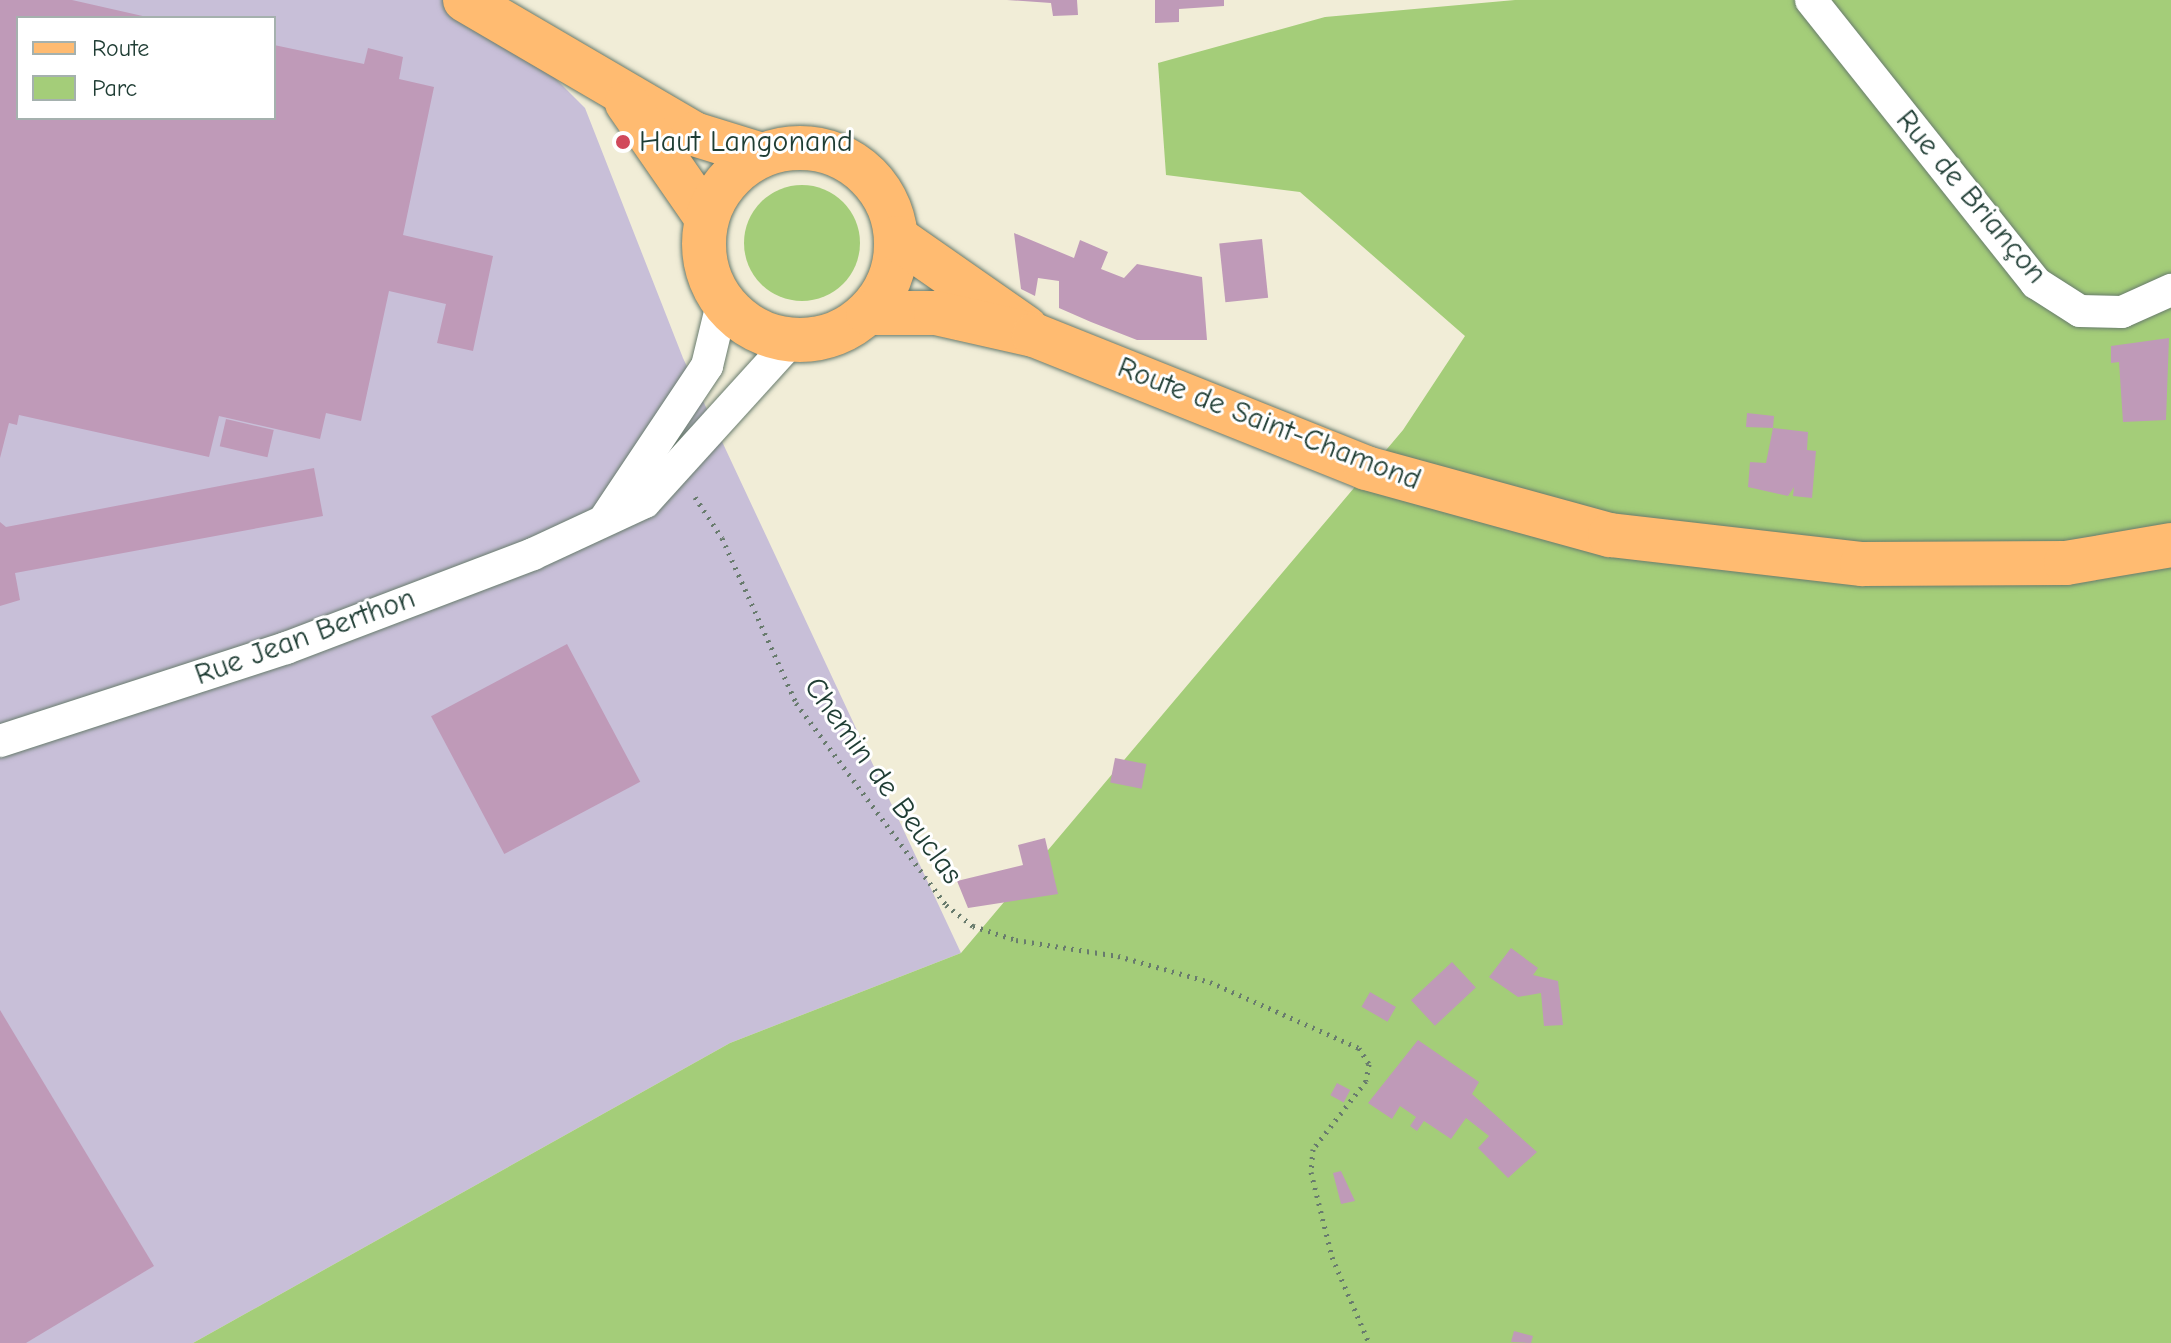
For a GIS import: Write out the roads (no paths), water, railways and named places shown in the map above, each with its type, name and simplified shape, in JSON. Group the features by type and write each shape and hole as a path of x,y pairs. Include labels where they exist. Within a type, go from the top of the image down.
{"main road":[{"path":"465,0 694,134 762,155"},
{"path":"616,88 706,217"},
{"path":"868,313 891,276 897,238 880,189 842,158 790,147 762,155 719,193 706,217 704,262 722,304 757,330 793,339 822,336 868,313 936,313 1034,335"},
{"path":"897,238 1034,335"},
{"name":"Route de Saint-Chamond","path":"1034,335 1366,468 1610,535 1862,564 2066,563 2171,545"}],"street":[{"name":"Rue de Briançon","path":"1811,0 2036,283 2080,311 2122,312 2171,290"},
{"path":"605,519 707,366 722,304"},
{"name":"Rue Jean Berthon","path":"0,741 286,648 645,502 793,339"}],"place":[{"name":"Haut Langonand","path":"623,142"}]}
